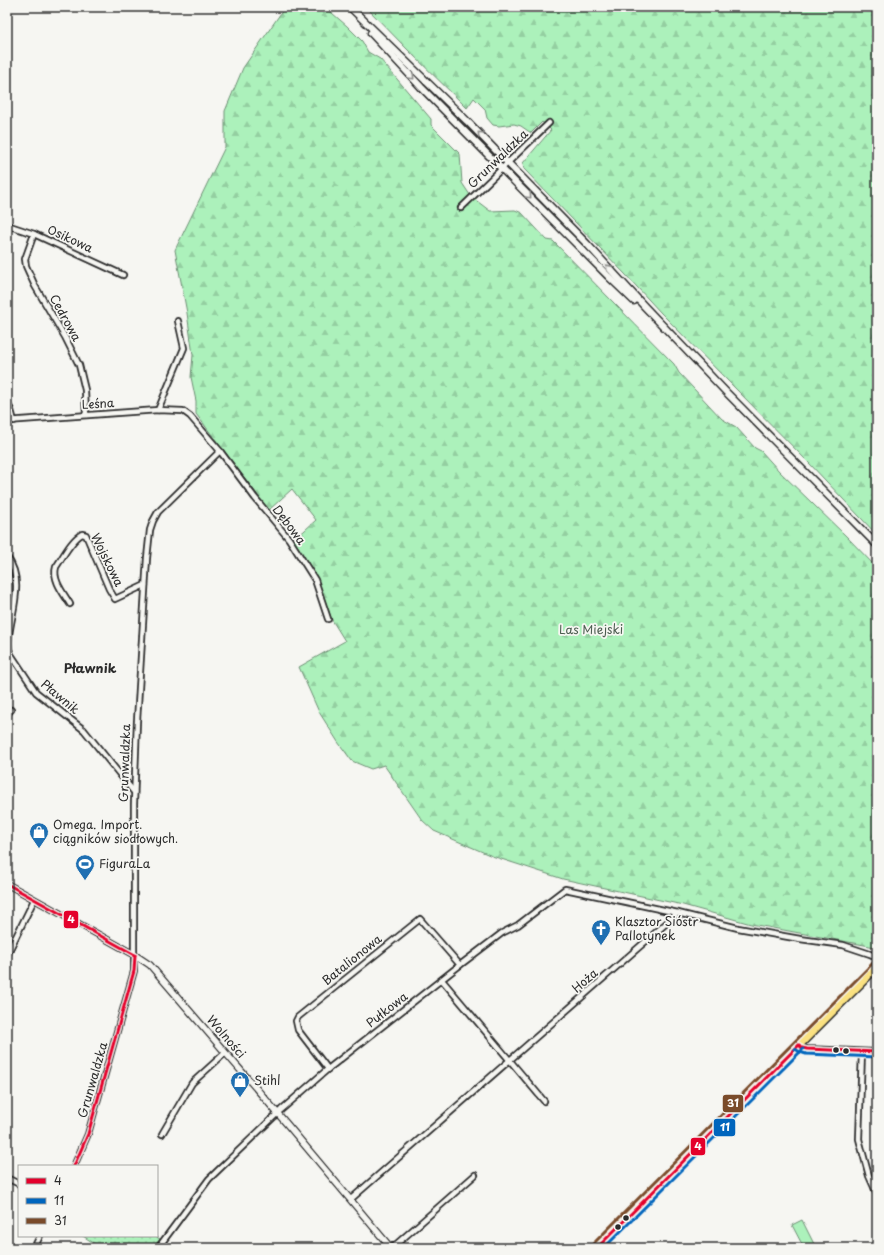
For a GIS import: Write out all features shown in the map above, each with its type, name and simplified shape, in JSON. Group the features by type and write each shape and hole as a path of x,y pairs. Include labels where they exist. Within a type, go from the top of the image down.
{"main road":[{"path":"349,7 467,121 587,244 726,392 877,545"},
{"path":"349,7 421,87 608,276 664,327"},
{"path":"597,1248 877,967"}],"street":[{"name":"Grunwaldzka","path":"462,208 549,124"},
{"name":"Osikowa","path":"7,225 34,234 123,275"},
{"name":"Cedrowa","path":"34,234 25,260 26,266 35,286 65,337 79,365 85,390 86,415"},
{"path":"158,410 184,348 178,321"},
{"path":"7,403 14,421"},
{"name":"Leśna","path":"7,421 158,410 183,411 190,416"},
{"name":"Dębowa","path":"190,416 220,451 255,498 289,539 315,580 328,619"},
{"name":"Grunwaldzka","path":"74,1165 88,1134 134,971 134,792 145,585 150,530 158,512 220,451"},
{"name":"Wojskowa","path":"70,604 57,582 54,571 74,540 82,534 86,535 115,599 145,585"},
{"name":"Pławnik","path":"7,557 13,566 16,575 15,596 8,638 8,648 10,653 36,692 84,730 134,792"},
{"name":"Wolności","path":"7,884 135,955 150,965 392,1248"},
{"name":"Pułkowa","path":"158,1248 209,1179 278,1113 328,1069 460,965 502,933 518,925 565,889 678,913"},
{"path":"7,955 34,900"},
{"path":"678,913 738,928 843,945 863,951 877,958"},
{"name":"Hoża","path":"351,1199 678,913"},
{"name":"Batalionowa","path":"328,1069 298,1030 296,1021 298,1017 420,918 460,965"},
{"path":"442,980 544,1101"},
{"path":"799,1046 804,1049 877,1052"},
{"path":"862,1052 860,1139 869,1176 877,1194"},
{"path":"162,1134 192,1083 225,1053"},
{"path":"392,1248 475,1175"},
{"path":"7,1178 18,1184"},
{"path":"34,1248 40,1237"}],"green space":[{"name":"Las Miejski","path":"285,7 325,7 362,41 368,52 380,59 431,119 431,125 460,154 462,183 472,198 547,126 473,198 490,211 515,210 522,213 547,240 553,241 674,364 679,373 722,419 736,427 755,448 761,451 779,471 877,568 877,946 875,947 751,924 683,905 563,879 492,856 434,831 422,820 384,765 371,769 352,761 319,712 299,667 345,641 332,620 317,578 294,540 316,520 292,489 269,510 196,414 196,401 191,377 193,355 175,250 225,147 225,111 243,68"},
{"path":"366,7 877,7 877,535 809,463 661,313 524,169 523,163 551,130 542,122 531,133 521,126 514,124 499,126 493,125 487,118 485,109 474,98 467,108"},
{"path":"802,1220 814,1244 804,1248 792,1225"},
{"path":"84,1237 157,1237 160,1239 153,1248 101,1248"}],"transit line":[{"name":"4","path":"7,884 135,955"},
{"name":"4","path":"74,1165 88,1134 134,971 135,955"},
{"name":"31","path":"593,1244 873,963"},
{"name":"4","path":"799,1045 802,1048 807,1049 877,1052"},
{"name":"4","path":"597,1248 799,1045"},
{"name":"11","path":"795,1049 806,1054 877,1057"},
{"name":"11","path":"604,1248 803,1049"}],"place":[{"name":"Omega. Import. ciągników siodłowych.","path":"39,849"},
{"name":"FiguraLa","path":"85,881"},
{"name":"Klasztor Sióstr Pallotynek","path":"601,946"},
{"name":"Stihl","path":"240,1098"}],"district":[{"name":"Pławnik","path":"90,668"}]}
